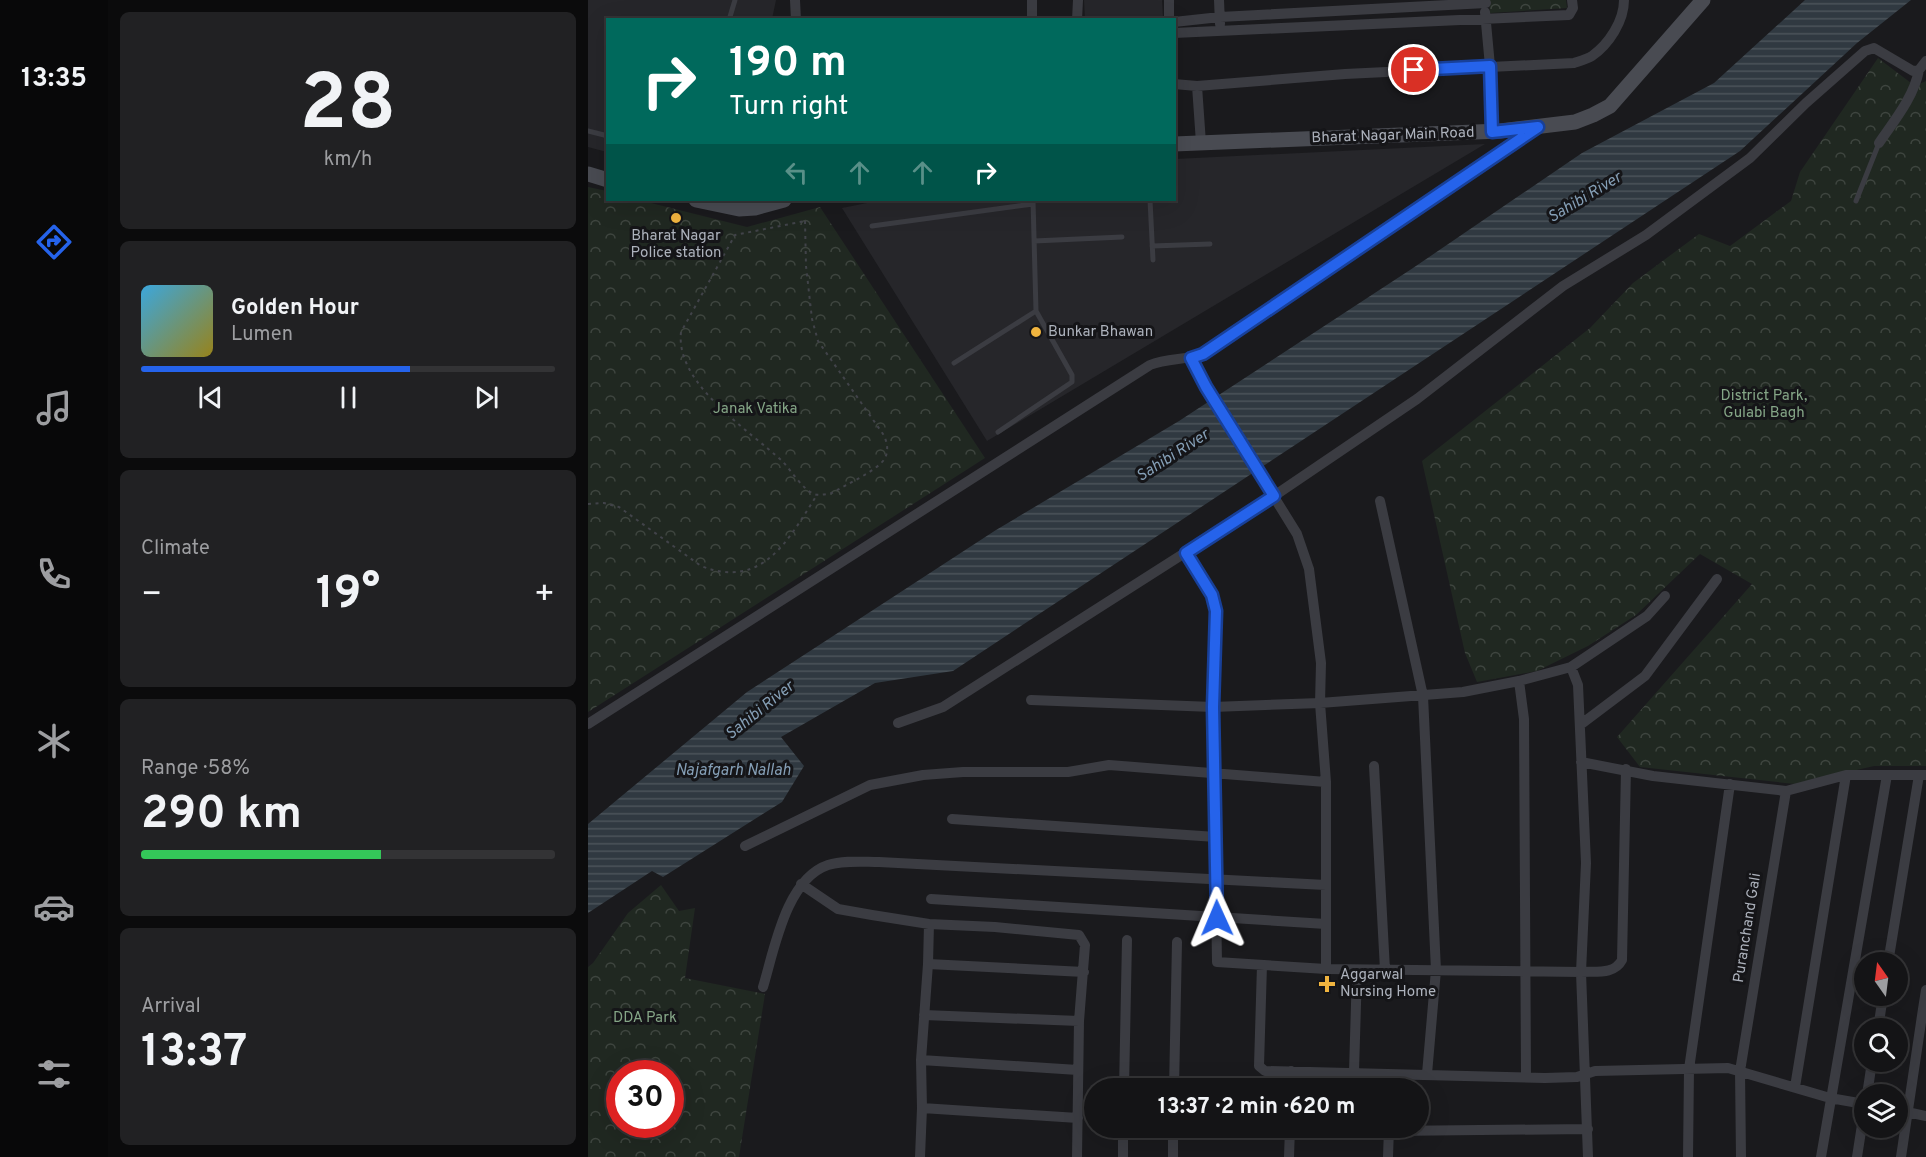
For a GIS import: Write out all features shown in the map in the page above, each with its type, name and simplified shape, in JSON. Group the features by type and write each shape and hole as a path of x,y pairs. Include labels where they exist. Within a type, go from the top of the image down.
{"street":[{"path":"795,0 796,18"},
{"path":"1032,0 1032,18"},
{"path":"1077,18 1078,0"},
{"path":"1169,0 1169,18"},
{"path":"1219,0 1219,31"},
{"path":"1176,33 1569,15 1573,8 1572,0"},
{"path":"1176,83 1197,86 1346,74 1574,63 1591,56 1603,45 1621,21 1624,0"},
{"name":"Bharat Nagar Main Road","path":"1176,144 1492,132 1575,122 1610,106 1703,0"},
{"path":"1176,22 1220,17 1486,2 1492,132"},
{"path":"898,723 943,707 1274,496 1417,399 1563,286 1646,234 1750,158 1865,51 1874,48 1916,71"},
{"path":"1916,71 1926,61"},
{"path":"1879,143 1903,108 1917,79 1916,71"},
{"path":"1197,86 1201,143"},
{"path":"588,724 1150,365 1159,361 1191,358 1203,354 1538,127"},
{"path":"588,174 606,179"},
{"path":"701,201 739,208 777,201"},
{"path":"1191,358 1206,387 1297,534 1309,569 1321,663 1320,703 1326,782 1326,969"},
{"path":"1380,501 1423,696 1436,970 1426,1074"},
{"path":"1186,553 1212,595 1216,611 1213,707 1218,962 1357,970 1581,972 1612,970 1619,966 1622,960 1626,769"},
{"path":"1580,725 1645,676 1717,579"},
{"path":"1031,700 1213,707 1320,703 1463,692 1519,681 1571,667 1647,616 1665,596"},
{"path":"1571,667 1578,685 1586,863 1581,972 1588,1157"},
{"path":"1519,681 1524,719 1526,1077"},
{"path":"1581,762 1653,776 1785,791 1846,775 1922,775 1890,952"},
{"path":"745,846 870,785 903,778 963,772 1068,771 1109,765 1326,782"},
{"path":"1374,766 1385,970"},
{"path":"1795,1088 1846,775"},
{"path":"1821,1157 1887,775"},
{"path":"1689,1157 1689,1069 1730,784"},
{"name":"Puranchand Gali","path":"1741,1157 1740,1071 1785,791"},
{"path":"951,819 1216,837"},
{"path":"763,987 783,919 801,884 827,865 857,862 1326,885"},
{"path":"801,884 838,909 929,924 995,927 1079,935 1085,945 1079,1021 1077,1157"},
{"path":"931,899 1326,924"},
{"path":"920,1157 921,1060 929,924"},
{"path":"1124,1078 1127,940"},
{"path":"1174,1078 1177,942"},
{"path":"928,964 1084,972"},
{"path":"1262,965 1259,1066 1265,1071 1545,1078 1584,1075 1595,1071 1728,1068 1830,1098 1854,1102"},
{"path":"1354,1072 1357,970"},
{"path":"1908,1087 1926,990"},
{"path":"924,1015 1079,1021"},
{"path":"921,1060 1078,1070"},
{"path":"1291,1071 1291,1078"},
{"path":"922,1108 1078,1118"},
{"path":"1908,1112 1926,1116"},
{"path":"1429,1129 1588,1129"},
{"path":"1123,1157 1124,1138"},
{"path":"1173,1138 1173,1157"},
{"path":"1289,1157 1290,1138"},
{"path":"1388,1157 1389,1138"},
{"path":"1857,1157 1860,1138"},
{"path":"1901,1157 1902,1138"}],"lane":[{"path":"730,18 735,0"},
{"path":"588,131 606,136"},
{"path":"1856,201 1879,143"},
{"path":"1150,201 1153,260"},
{"path":"872,226 1033,202 1036,311 1072,375 1072,382 998,432"},
{"path":"1034,241 1122,237"},
{"path":"1152,246 1209,244"},
{"path":"954,363 1036,311"}],"path":[{"path":"588,504 620,507 701,567 733,573 755,568 772,558 817,495 832,493 880,464 886,456 887,446 883,434 818,341 812,320 807,276 805,221 735,235 681,332 681,345 687,367 710,396 741,427 791,470 808,490 817,495"}],"shaded area":[{"path":"588,0 776,0 772,18 606,18 606,152 588,147"},
{"path":"1084,0 1162,0 1163,18 1085,18"},
{"name":"Bunkar Bhawan","path":"1485,144 987,441 842,208 877,201 1176,201 1176,159"}],"green space":[{"path":"1489,0 1566,0 1567,8 1490,13"},
{"name":"District Park, Gulabi Bagh","path":"1878,58 1915,86 1926,81 1926,766 1874,766 1795,784 1640,767 1617,737 1752,584 1700,554 1636,615 1588,646 1537,671 1477,682 1465,653 1422,461 1590,328 1633,283 1699,234 1730,246 1791,201 1800,172"},
{"name":"Janak Vatika","path":"588,187 606,191 606,201 643,201 747,227 820,207 985,458 588,712"},
{"name":"DDA Park","path":"661,885 679,911 695,908 685,978 765,994 739,1157 588,1157 588,967 628,913"}],"water":[{"name":"Najafgarh Nallah","path":"1805,0 1911,0 1857,43 1740,151 953,671 875,683 781,737 804,766 782,802 663,877 652,871 588,913 588,824 747,692 996,530 1179,421 1413,268 1582,153 1714,83"}],"place":[{"name":"Bharat Nagar Police station","path":"676,218"},
{"name":"Bunkar Bhawan","path":"1036,332"},
{"name":"Aggarwal Nursing Home","path":"1327,984"}],"route":[{"path":"1217,918 1213,707 1216,611 1212,595 1186,553 1274,496 1206,387 1191,358 1203,354 1538,127 1492,132 1490,66 1414,70"}],"water label":[{"name":"Sahibi River","path":"1585,198"},
{"name":"Sahibi River","path":"1173,456"},
{"name":"Sahibi River","path":"760,711"}]}
